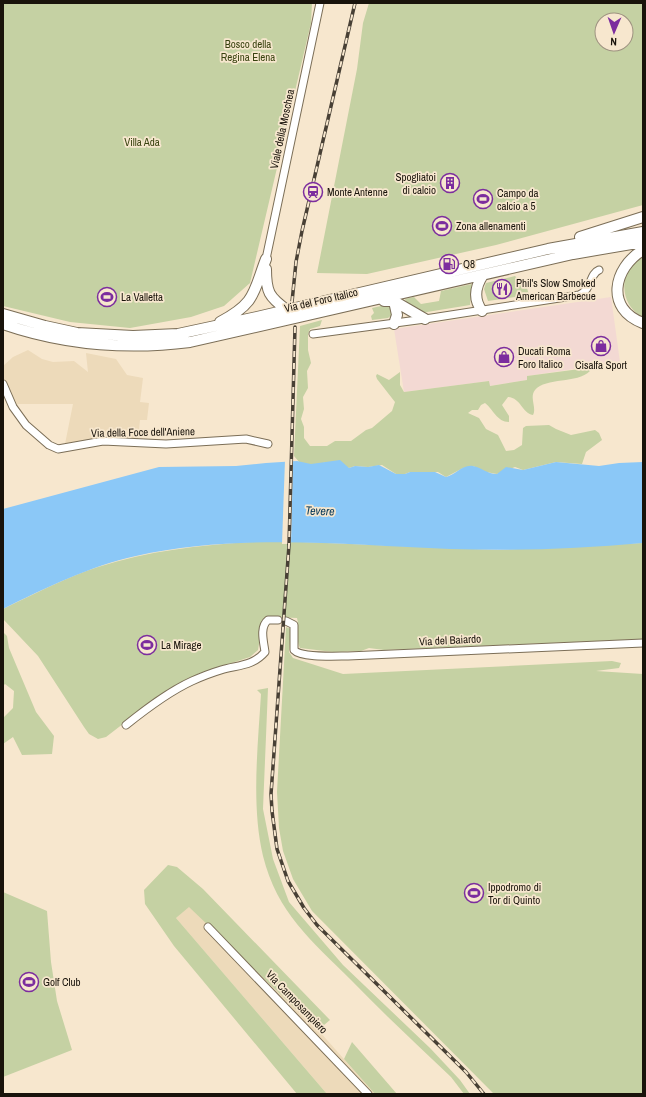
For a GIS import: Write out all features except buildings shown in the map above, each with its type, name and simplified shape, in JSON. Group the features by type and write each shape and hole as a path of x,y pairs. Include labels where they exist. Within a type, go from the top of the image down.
{"highway":[{"path":"548,249 643,216"},
{"name":"Via del Foro Italico","path":"3,314 57,329 104,335 160,335 207,329 548,249 643,232"},
{"name":"Via del Foro Italico","path":"3,324 45,337 71,342 116,346 157,345 219,337 579,252 643,242"},
{"path":"643,250 631,258 622,270 618,281 617,294 626,314 643,323"},
{"path":"266,259 266,282 269,294 275,301 287,310"},
{"path":"207,329 232,316 248,304 256,290 266,259"},
{"path":"482,311 477,304 475,297 479,281 483,275"},
{"path":"360,303 394,301 425,319"},
{"path":"394,301 397,315 394,324"}],"street":[{"name":"Viale della Moschea","path":"266,259 320,3"},
{"path":"313,334 482,311 581,294 587,290 594,273 600,270"},
{"name":"Via della Foce dell'Aniene","path":"3,384 13,407 26,425 49,445 58,449 103,442 166,444 246,439 268,444"},
{"path":"126,725 162,698 191,681 219,671 251,663 259,659 265,652 263,631 264,624 268,620 278,620"},
{"name":"Via del Baiardo","path":"286,621 294,625 294,650 297,653 303,654 348,656 643,643"},
{"name":"Via Camposampiero","path":"208,927 368,1094"}],"shaded area":[{"path":"611,297 620,362 527,376 527,380 489,386 489,381 404,392 394,329"},
{"path":"28,350 42,359 53,362 74,361 88,372 86,353 116,359 127,375 143,378 140,402 149,403 147,420 140,420 138,440 65,444 73,404 19,404 15,406 3,378 3,366 13,357"},
{"path":"189,906 287,995 375,1094 327,1094 176,918"}],"green space":[{"name":"Villa Ada","path":"3,3 312,3 311,23 250,283 224,306 191,317 130,328 70,322 3,306"},
{"path":"369,3 643,3 643,205 496,245 367,274 317,273 357,69 363,23"},
{"path":"643,255 643,317 629,304 625,296 624,286 625,277 629,268"},
{"path":"515,276 527,288 529,295 488,301 484,289 486,283"},
{"path":"472,284 470,305 421,313 408,305 405,299 414,297 421,304 439,301 441,291"},
{"path":"385,305 392,308 392,315 388,318 372,320 371,316 374,313 372,308"},
{"path":"322,320 320,326 310,329 308,334 308,350 311,363 307,371 308,388 303,397 304,409 301,419 304,427 304,438 310,446 327,446 335,441 351,441 366,430 372,428 392,411 395,402 377,379 377,374 389,380 400,372 400,385 404,392 489,381 490,386 527,380 527,376 587,368 590,371 577,378 546,383 535,390 533,393 533,415 529,414 516,400 508,397 502,405 509,416 509,422 498,418 485,403 481,405 478,410 472,410 468,413 479,418 486,429 498,435 506,451 514,450 522,445 523,428 526,426 549,425 571,435 595,430 599,433 602,440 586,452 582,464 556,462 523,470 515,467 497,474 486,472 473,466 463,468 446,477 438,472 410,472 405,474 396,474 382,465 368,467 355,466 349,468 341,464 329,462 313,464 300,463 294,456 300,326"},
{"name":"La Mirage","path":"251,542 302,542 498,550 643,543 643,639 384,650 369,648 361,651 333,652 300,648 297,618 271,617 263,619 258,650 250,657 198,674 167,690 106,737 98,739 89,734 38,656 3,619 3,609 62,581 117,561 174,550"},
{"name":"Ippodromo di Tor di Quinto","path":"286,627 291,629 289,652 293,658 343,674 612,661 621,663 619,668 596,671 643,674 643,1094 494,1094 312,911 293,879 283,851 279,828 277,792"},
{"path":"3,632 7,636 9,648 36,712 54,736 52,754 22,755 13,737 3,744 3,718 13,708 14,691 5,684 3,686"},
{"path":"268,688 263,809 273,859 289,902 343,965 430,1048 460,1080 470,1094 464,1094 451,1077 310,939 287,910 277,894 269,876 263,856 259,837 256,796 261,694 257,690"},
{"path":"168,865 177,867 203,889 330,1020 318,1030 189,907 176,918 327,1094 297,1094 174,946 145,904 144,890"},
{"name":"Golf Club","path":"3,892 47,911 51,962 57,1001 72,1050 3,1077"},
{"path":"352,1042 397,1094 375,1094 344,1059"}],"water":[{"name":"Tevere","path":"340,460 349,468 355,466 368,467 379,465 396,474 405,474 410,472 435,472 446,477 462,468 469,466 497,474 506,467 523,470 556,462 599,466 643,462 643,543 571,548 498,550 293,542 214,545 175,549 119,560 68,578 3,609 3,509 159,467 236,466 297,461 311,464"}],"pier":[{"path":"285,460 293,460 291,544 282,544"}],"railway":[{"path":"292,302 296,262 302,231 355,3"},
{"path":"295,327 289,545 271,794 277,849 288,881 304,908 317,925 466,1072 484,1094"}],"place":[{"name":"Spogliatoi di calcio","path":"450,183"},
{"name":"Monte Antenne","path":"313,192"},
{"name":"Campo da calcio a 5","path":"483,199"},
{"name":"Zona allenamenti","path":"442,226"},
{"name":"Q8","path":"449,264"},
{"name":"Phil's Slow Smoked American Barbecue","path":"502,289"},
{"name":"La Valletta","path":"107,297"},
{"name":"Cisalfa Sport","path":"601,346"},
{"name":"Ducati Roma Foro Italico","path":"504,357"},
{"name":"La Mirage","path":"147,645"},
{"name":"Ippodromo di Tor di Quinto","path":"474,893"},
{"name":"Golf Club","path":"29,982"}],"park label":[{"name":"Bosco della Regina Elena","path":"248,50"}]}
